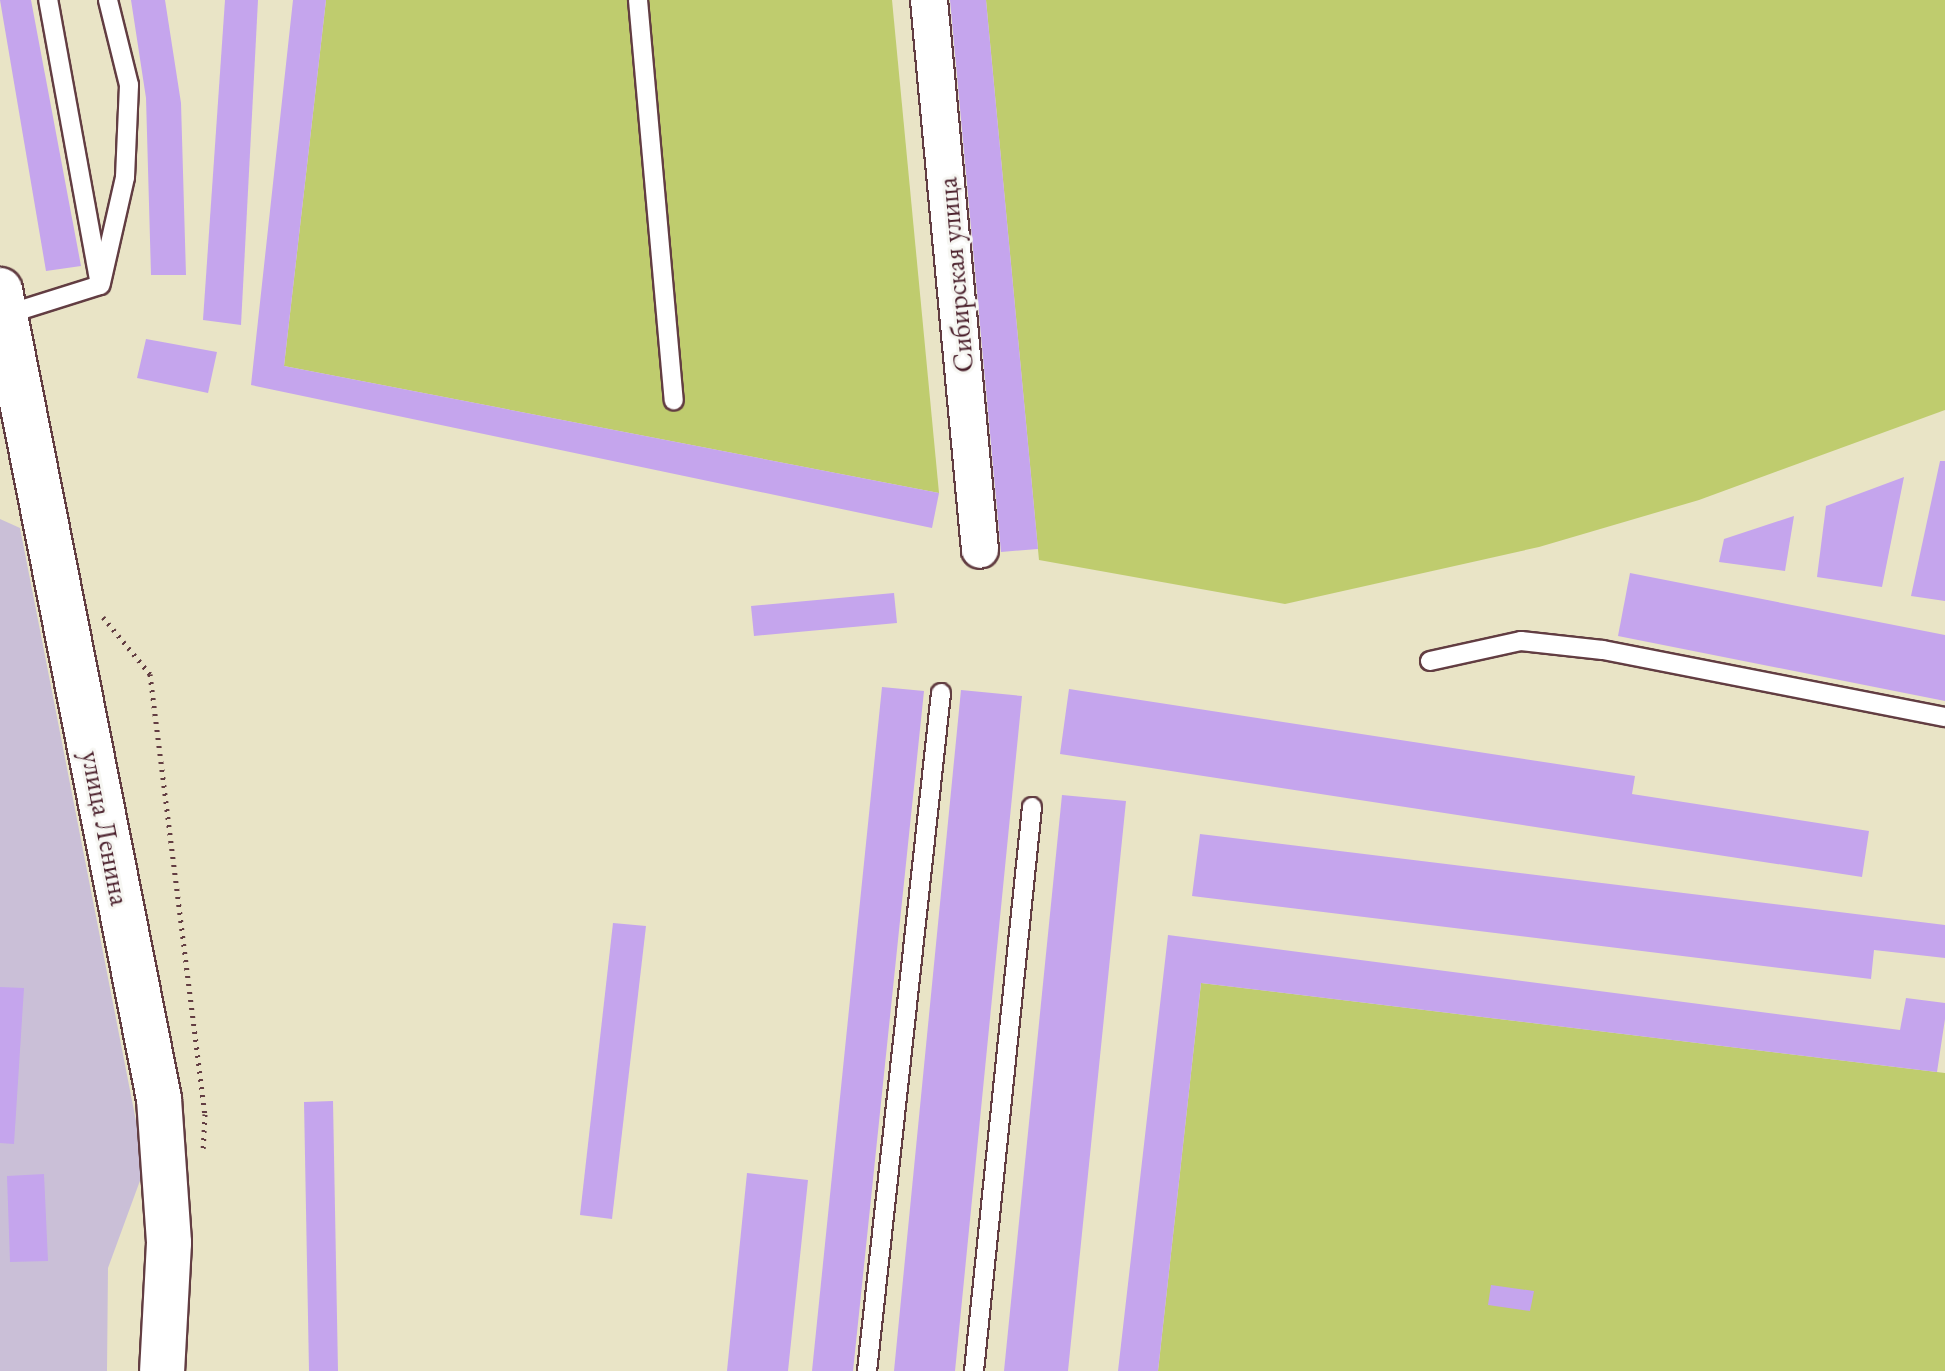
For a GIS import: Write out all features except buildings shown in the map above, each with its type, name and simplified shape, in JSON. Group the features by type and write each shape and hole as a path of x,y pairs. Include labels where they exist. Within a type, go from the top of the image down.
{"main road":[{"name":"улица Ленина","path":"2,303 159,1099 169,1243 162,1371"}],"street":[{"name":"Сибирская улица","path":"929,0 980,550"}],"lane":[{"path":"48,0 100,285"},
{"path":"100,285 125,177 129,85 108,0"},
{"path":"638,0 674,400"},
{"path":"2,303 100,285"},
{"path":"1430,661 1521,641 1590,648 1945,717"},
{"path":"867,1371 941,693"},
{"path":"974,1371 1032,807"}],"shaded area":[{"path":"0,519 20,528 145,1167 108,1268 107,1371 0,1371"}],"green space":[{"path":"326,0 892,0 939,493 284,366"},
{"path":"986,0 1945,0 1945,410 1699,500 1539,547 1285,604 1039,560"},
{"path":"1201,983 1945,1073 1945,1371 1158,1371"}]}
